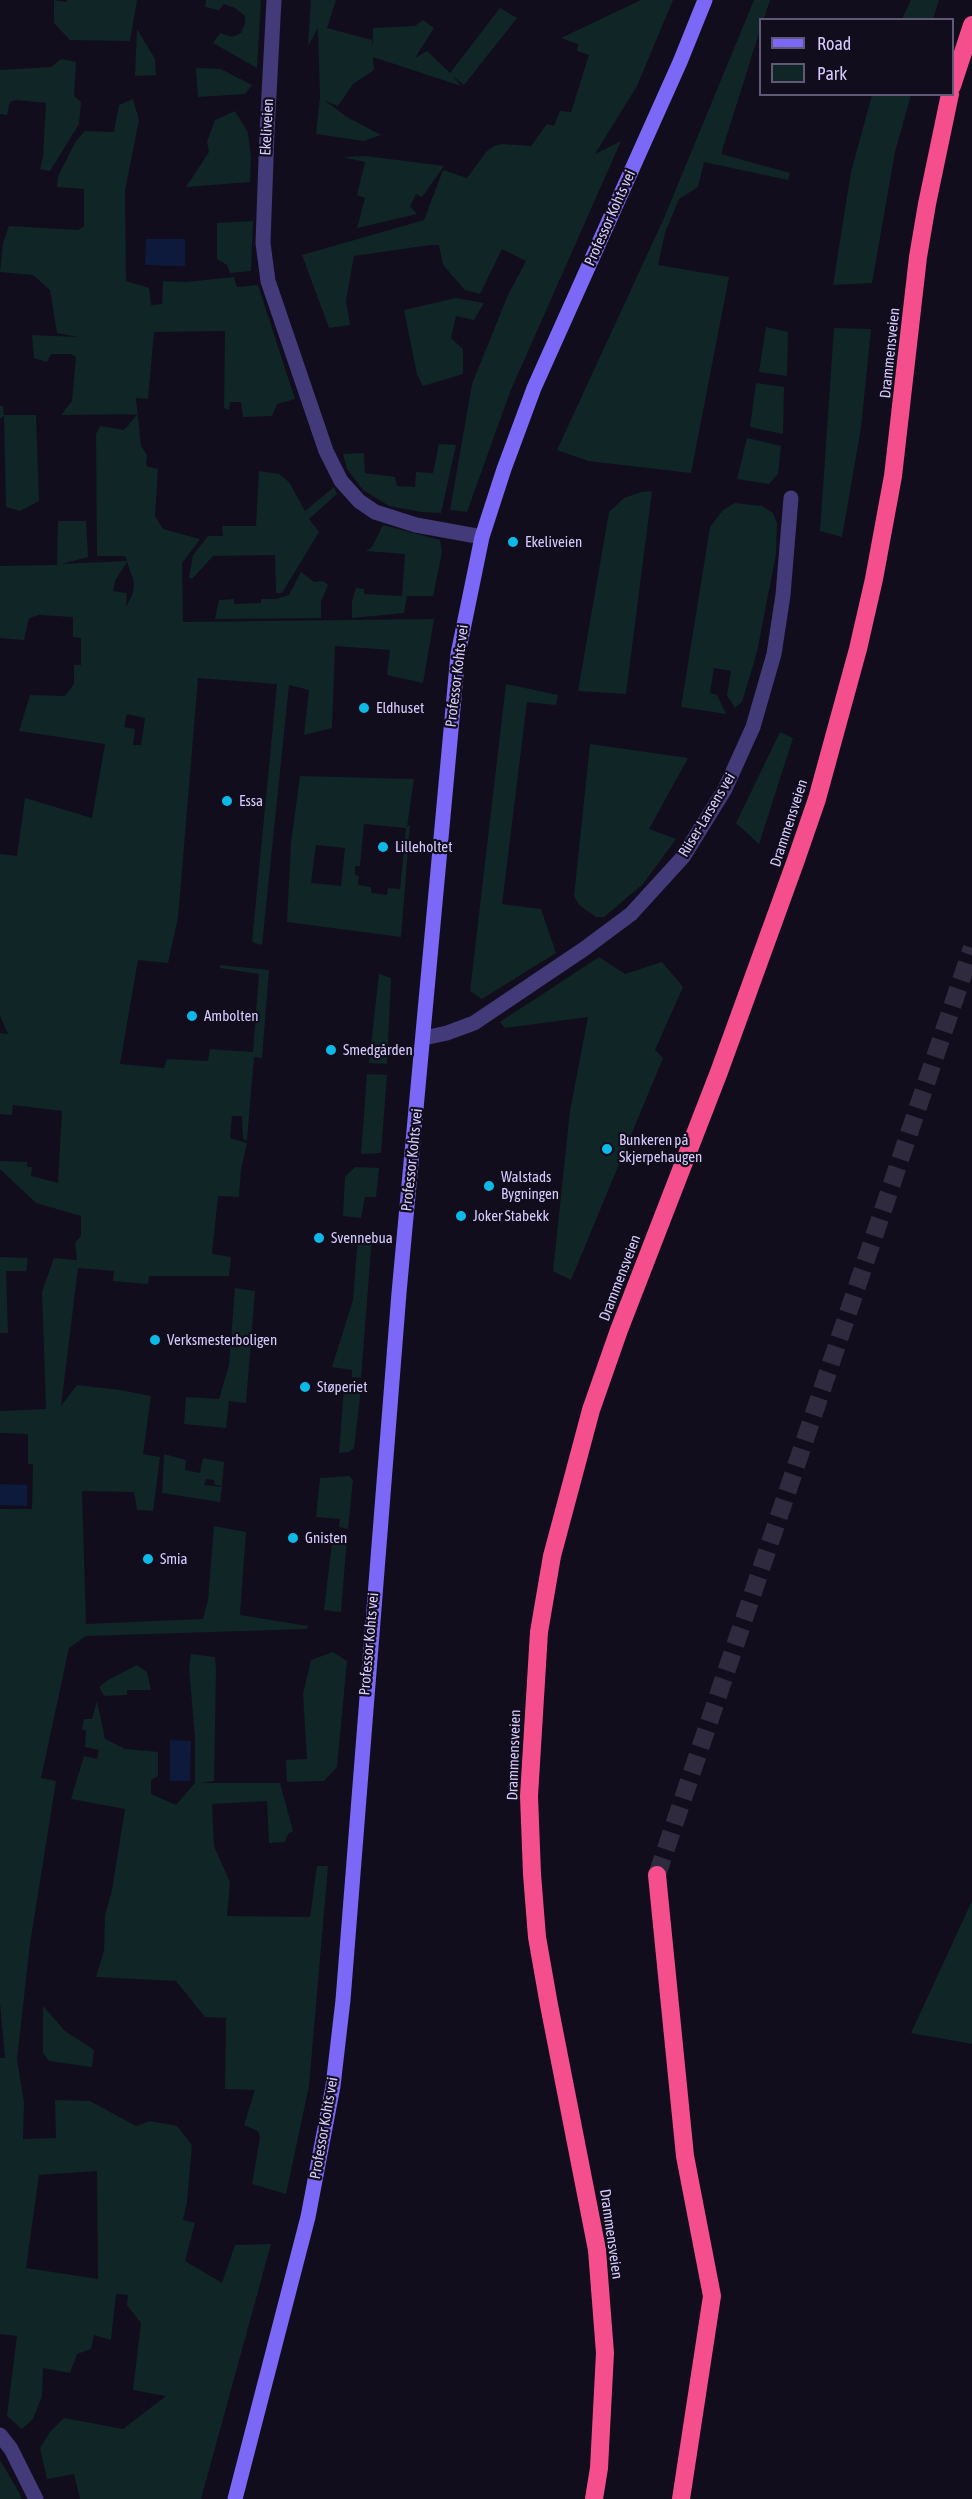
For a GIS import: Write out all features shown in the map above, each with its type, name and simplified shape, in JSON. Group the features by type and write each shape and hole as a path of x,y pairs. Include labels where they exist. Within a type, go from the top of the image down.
{"highway":[{"path":"954,80 972,25"},
{"name":"Drammensveien","path":"594,2499 599,2468 604,2353 598,2260 588,2196 537,1937 532,1874 529,1796 539,1632 552,1556 591,1410 619,1330 719,1072 796,860 817,799 858,649 874,579 893,476 918,257 950,96"},
{"path":"657,1875 685,2156 712,2296 681,2499"}],"main road":[{"name":"Professor Kohts vei","path":"235,2499 308,2217 333,2086 343,2000 399,1293 458,654 482,537 534,388 680,62 705,0"}],"street":[{"name":"Ekeliveien","path":"274,0 263,243 268,281 326,451 341,481 359,501 375,513 416,525 482,537"},
{"name":"Riiser-Larsens vei","path":"424,1038 447,1033 474,1023 584,949 631,914 683,857 725,789 753,727 774,654 783,595 791,498"},
{"path":"0,2434 11,2449 36,2499"}],"green space":[{"path":"54,0 65,2 68,0 137,0 130,41 70,40 54,23"},
{"path":"206,0 261,0 257,68 213,43 220,33 232,37 241,33 245,16 235,8 224,4 219,10 205,7"},
{"path":"311,0 336,0 327,28 372,40 373,45 373,28 415,26 423,20 434,28 415,58 427,51 450,73 500,8 517,18 464,85 453,76 461,86 373,57 374,70 353,84 338,106 324,100 347,117 381,135 364,141 316,134 320,97 318,28 308,46"},
{"path":"641,0 673,0 637,86 595,154 621,141 510,392 467,512 450,510 472,384 508,295 526,261 502,249 480,294 465,290 443,265 439,245 354,256 346,301 350,325 329,328 302,255 424,220 443,170 467,178 486,152 494,146 502,144 531,146 547,124 554,126 560,111 571,112 589,55 577,51 578,44 561,38"},
{"path":"754,0 770,0 764,18 759,18 759,33 721,154 790,173 788,180 704,162 698,187 679,199 665,233 658,265 729,277 691,473 588,461 557,450 664,218"},
{"path":"911,0 939,0 933,18 902,18"},
{"path":"137,29 155,59 156,75 135,76"},
{"path":"61,59 76,62 74,96 81,102 79,124 50,171 40,169 43,157 46,103 15,100 10,102 7,115 0,114 0,70 51,67"},
{"path":"196,68 221,69 252,85 245,94 198,97"},
{"path":"872,96 911,96 895,152 872,283 833,285 851,172"},
{"path":"133,99 139,120 125,191 126,281 149,288 151,305 162,304 163,281 186,282 234,277 237,287 258,285 295,399 277,404 272,416 243,417 241,402 230,402 229,410 224,408 225,331 154,332 148,399 136,398 138,414 61,415 72,401 76,357 71,354 51,354 47,362 34,358 32,335 79,337 57,333 50,290 33,275 0,272 3,243 9,226 78,230 84,226 84,189 57,187 58,176 76,141 85,131 114,132 119,105"},
{"path":"235,111 248,133 251,157 250,182 186,187 209,152 207,142 215,120"},
{"path":"366,156 444,166 422,197 416,194 410,206 417,214 357,228 365,198 357,195 365,162 343,157"},
{"path":"253,221 251,271 230,273 227,265 217,259 217,223"},
{"path":"456,298 484,303 474,320 456,316 451,338 463,349 463,374 423,386 417,374 404,310"},
{"path":"766,327 788,332 787,376 759,372"},
{"path":"834,328 871,329 861,428 842,537 820,531"},
{"path":"756,383 784,387 783,434 750,427"},
{"path":"0,406 3,406 4,415 36,415 39,501 20,511 6,507 4,416 0,419"},
{"path":"138,414 141,446 147,455 146,466 158,469 155,516 163,529 200,539 182,563 183,622 434,619 423,683 387,675 390,650 335,646 332,728 304,735 309,690 289,685 262,945 252,942 277,684 198,678 178,918 168,963 138,960 120,1064 164,1068 167,1059 208,1061 210,1049 253,1052 259,974 220,968 220,965 269,970 262,1058 254,1057 247,1140 243,1139 242,1116 232,1116 230,1138 247,1143 241,1170 239,1197 218,1196 212,1254 231,1257 229,1276 149,1276 148,1284 113,1281 114,1271 78,1268 61,1406 77,1385 151,1396 143,1454 160,1457 153,1511 137,1510 134,1492 82,1491 86,1624 203,1619 208,1600 214,1526 246,1532 240,1615 308,1626 307,1629 86,1636 69,1648 41,1778 56,1781 30,1944 17,2059 24,2103 23,2139 56,2138 55,2100 90,2101 136,2126 150,2121 177,2126 192,2145 187,2202 183,2220 195,2223 185,2261 222,2283 235,2245 271,2244 201,2499 80,2499 74,2474 47,2479 40,2448 50,2432 64,2418 123,2429 166,2396 133,2390 141,2323 127,2305 128,2295 116,2294 111,2340 94,2335 91,2349 77,2354 70,2373 43,2368 42,2396 33,2419 22,2429 7,2416 17,2336 0,2334 0,2058 5,2058 0,2003 0,1509 32,1509 33,1464 28,1464 28,1434 0,1433 0,1411 46,1409 42,1292 54,1258 77,1260 75,1243 81,1236 81,1216 36,1203 0,1169 0,1161 27,1162 27,1167 32,1167 31,1176 58,1183 62,1111 13,1105 12,1115 0,1114 0,1033 8,1034 0,1016 0,854 17,856 25,798 92,818 105,744 19,731 30,695 65,696 74,684 74,665 81,665 81,638 73,637 73,617 39,615 29,618 24,640 0,638 0,566 57,565 58,521 86,521 88,557 62,564 127,561 125,556 97,556 96,434 100,426 124,430","holes":["127,562 134,582 133,593 126,607 127,593 113,591 115,581","127,714 145,718 141,745 133,745 135,729 124,727","97,2171 98,2279 26,2268 39,2175"]},
{"path":"747,438 781,446 778,474 769,484 737,479"},
{"path":"439,444 456,445 441,513 389,506 363,490 347,469 343,454 364,453 365,473 395,477 397,486 415,487 416,472 433,473"},
{"path":"259,471 279,474 289,482 305,511 334,487 337,494 309,519 319,532 282,593 276,593 275,555 213,556 192,579 189,577 193,555 208,536 223,536 222,526 256,526"},
{"path":"652,491 626,694 578,691 609,512 624,498"},
{"path":"735,503 762,506 773,513 777,523 776,554 757,652 742,702 735,708 727,695 731,671 714,668 710,693 717,695 726,714 681,707 710,527 723,510"},
{"path":"383,525 440,540 442,552 433,596 407,596 404,613 352,618 352,601 356,588 364,589 364,594 402,596 405,554 366,551 372,547"},
{"path":"301,572 314,582 323,581 328,585 321,602 321,618 215,619 219,600 234,599 234,604 261,603 261,599 276,599 289,595"},
{"path":"506,684 558,695 556,705 527,702 502,904 541,909 556,953 482,999 470,991"},
{"path":"780,732 793,738 759,844 736,823"},
{"path":"590,744 688,758 649,829 676,839 643,884 604,917 596,917 579,905 574,896"},
{"path":"300,776 414,779 407,827 410,825 401,937 287,922 291,843","holes":["364,824 406,828 400,889 388,888 387,895 371,893 371,887 358,885 359,876 355,875 355,866 360,866","316,845 345,848 341,886 311,883"]},
{"path":"599,957 625,974 662,962 683,987 655,1050 663,1058 571,1280 553,1271 570,1111 588,1017 505,1028 500,1022"},
{"path":"379,974 391,978 387,1064 369,1063"},
{"path":"367,1074 387,1075 381,1153 361,1154"},
{"path":"355,1167 379,1168 376,1197 365,1197 361,1218 343,1216 345,1177"},
{"path":"358,1236 372,1237 361,1378 352,1377 352,1370 332,1367 353,1300"},
{"path":"0,1257 28,1258 26,1271 6,1271 8,1333 0,1333"},
{"path":"235,1288 255,1291 246,1403 229,1401 226,1428 184,1424 186,1397 219,1399 229,1365"},
{"path":"344,1387 361,1389 354,1448 349,1452 339,1453"},
{"path":"164,1454 186,1460 185,1470 200,1473 203,1458 224,1462 222,1486 215,1485 214,1480 206,1479 204,1485 222,1487 220,1502 162,1493"},
{"path":"349,1476 353,1480 348,1529 339,1527 340,1519 316,1517 320,1478"},
{"path":"333,1535 347,1538 341,1612 324,1610"},
{"path":"333,1652 347,1661 337,1767 324,1781 287,1782 286,1760 307,1759 303,1694 311,1660"},
{"path":"191,1654 215,1657 214,1781 201,1783 280,1783 293,1831 288,1834 285,1842 269,1843 267,1801 212,1804 214,1846 230,1882 227,1916 310,1917 317,1866 328,1866 309,2086 286,2194 252,2184 260,2138 258,2131 244,2125 255,2090 225,2089 226,2018 205,2017 176,1981 96,1977 104,1951 105,1915 112,1890 125,1809 71,1799 84,1756 97,1759 99,1750 85,1747 86,1731 82,1729 84,1719 92,1719 97,1701 105,1739 125,1749 158,1752 158,1776 151,1780 151,1794 176,1805 195,1783 195,1737 189,1667"},
{"path":"137,1665 147,1672 151,1690 127,1690 127,1695 104,1696 99,1687"},
{"path":"972,1901 972,2044 911,2033"},
{"path":"43,2006 65,2031 94,2050 92,2067 49,2061 43,2053"},
{"path":"0,2460 20,2494 21,2499 0,2499"}],"water":[{"path":"146,239 185,239 185,266 145,265"},
{"path":"0,1484 27,1485 27,1506 0,1505"},
{"path":"170,1740 191,1741 190,1781 170,1781"}],"tunnel":[{"path":"657,1875 972,948"}],"place":[{"name":"Ekeliveien","path":"513,542"},
{"name":"Eldhuset","path":"364,708"},
{"name":"Essa","path":"227,801"},
{"name":"Lilleholtet","path":"383,847"},
{"name":"Ambolten","path":"192,1016"},
{"name":"Smedgården","path":"331,1050"},
{"name":"Bunkeren på Skjerpehaugen","path":"607,1149"},
{"name":"Walstads Bygningen","path":"489,1186"},
{"name":"Joker Stabekk","path":"461,1216"},
{"name":"Svennebua","path":"319,1238"},
{"name":"Verksmesterboligen","path":"155,1340"},
{"name":"Støperiet","path":"305,1387"},
{"name":"Gnisten","path":"293,1538"},
{"name":"Smia","path":"148,1559"}]}
